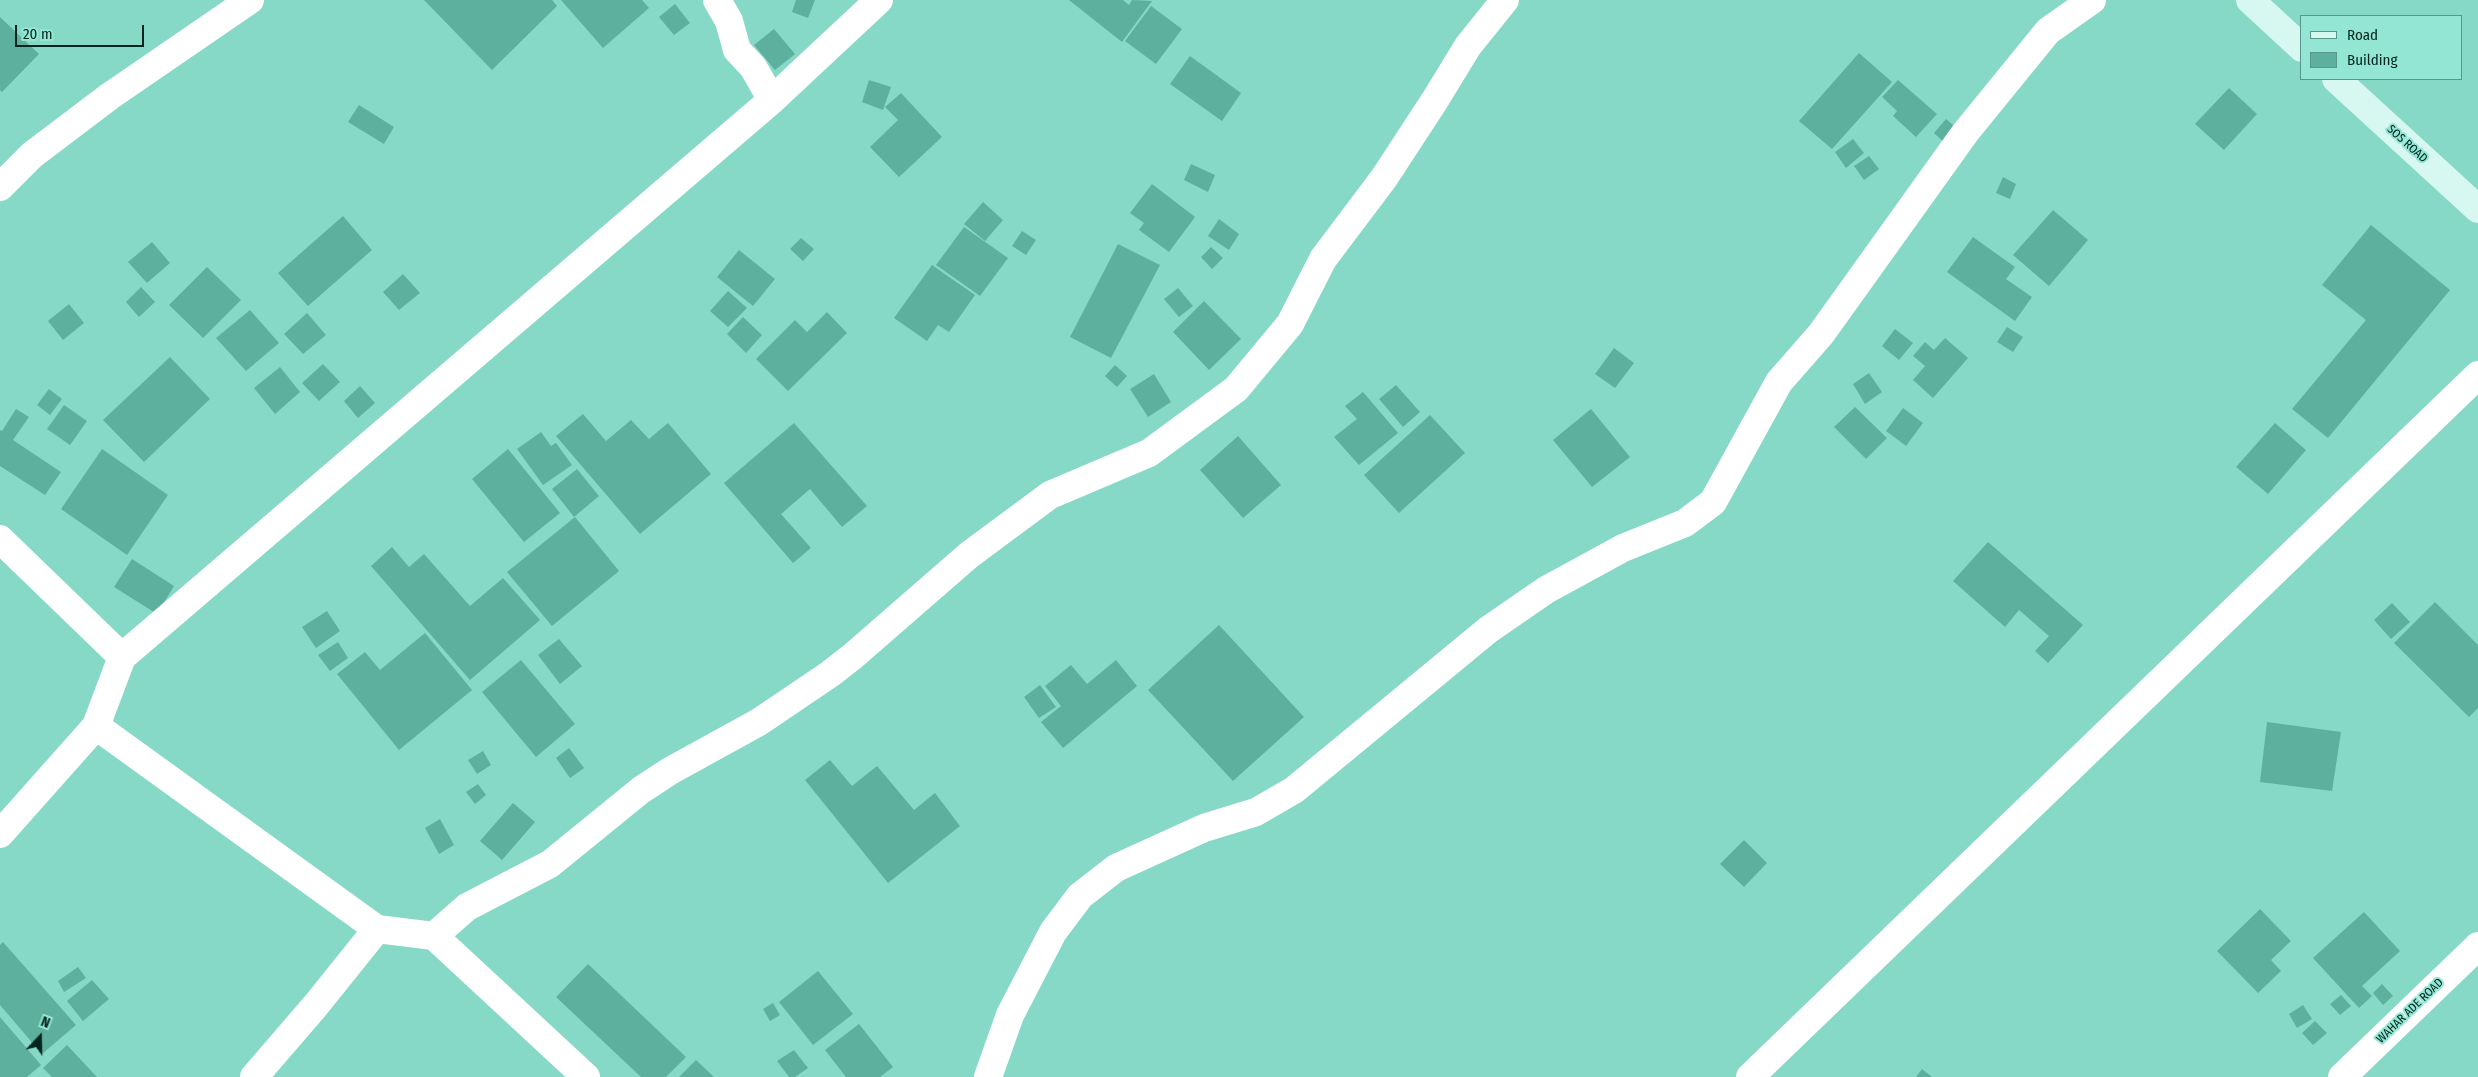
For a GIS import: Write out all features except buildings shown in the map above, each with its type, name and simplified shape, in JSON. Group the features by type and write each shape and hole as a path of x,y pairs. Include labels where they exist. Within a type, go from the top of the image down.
{"street":[{"path":"0,187 32,155 110,96 250,0"},
{"path":"717,0 729,22 737,50 753,67 772,100"},
{"path":"0,834 96,726 122,657 772,100 879,0"},
{"path":"434,936 467,907 550,864 641,790 775,712 830,674 968,555 1050,494 1149,454 1236,389 1290,324 1323,259 1384,178 1436,100 1468,46 1505,0"},
{"path":"988,1077 1010,1015 1053,932 1080,896 1116,868 1204,828 1256,812 1294,790 1488,630 1546,590 1622,548 1686,523 1714,502 1779,382 1821,334 1964,133 2048,31 2092,0"},
{"path":"2250,0 2300,46"},
{"name":"SOS ROAD","path":"2337,80 2478,209"},
{"path":"1750,1077 2478,375"},
{"path":"0,539 122,657"},
{"path":"96,726 377,929 434,936 586,1077"},
{"path":"254,1077 316,1005 377,929"},
{"name":"WAHAR ADE ROAD","path":"2342,1077 2478,946"}]}
